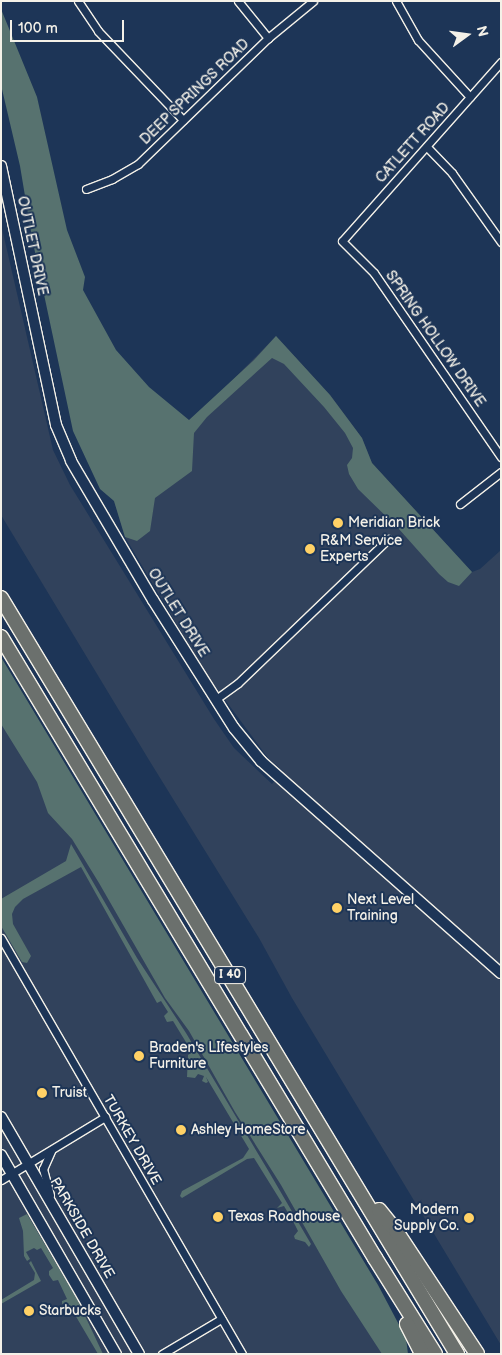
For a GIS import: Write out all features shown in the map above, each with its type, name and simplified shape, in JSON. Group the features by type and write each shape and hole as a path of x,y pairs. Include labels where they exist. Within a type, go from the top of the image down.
{"highway":[{"name":"I 40","path":"1,598 457,1354"},
{"name":"I 40","path":"1,637 434,1354"},
{"path":"349,1174 396,1231 477,1354"},
{"path":"375,1258 422,1354"}],"street":[{"path":"78,1 98,31 183,120"},
{"path":"238,1 268,38"},
{"name":"DEEP SPRINGS ROAD","path":"86,189 112,179 138,164 268,38 313,1"},
{"path":"396,1 418,40 470,97"},
{"name":"CATLETT ROAD","path":"342,240 501,62"},
{"path":"426,147 452,173 501,242"},
{"name":"OUTLET DRIVE","path":"1,166 56,425 71,462 125,554 242,740 272,773 501,973"},
{"name":"SPRING HOLLOW DRIVE","path":"342,240 374,274 501,457"},
{"path":"460,504 501,472"},
{"path":"216,699 238,683 388,540"},
{"name":"TURKEY DRIVE","path":"1,938 242,1354"},
{"name":"PARKSIDE DRIVE","path":"1,1117 138,1354"},
{"path":"1,1180 106,1117"},
{"path":"51,1150 45,1161 43,1175 54,1207"},
{"path":"1,1155 116,1354"},
{"path":"162,1354 221,1319"},
{"path":"168,1354 175,1346"}],"shaded area":[{"path":"1,224 53,450 70,485 214,719 234,748 272,784 283,771 268,758 206,674 125,537 114,501 276,336 330,395 362,438 372,463 472,572 480,569 501,550 501,1345 292,998 259,938 1,515"},
{"path":"1,714 385,1354 1,1354"}],"green space":[{"path":"1,9 37,97 67,230 85,277 83,290 116,350 149,387 189,420 254,360 276,336 330,395 362,438 372,463 472,572 459,586 448,582 439,574 398,528 358,489 349,474 347,465 352,458 353,448 345,433 284,364 272,358 207,417 194,433 192,471 155,498 150,531 137,541 125,537 114,501 100,489 73,431 32,238 20,166 1,85"},
{"path":"1,657 378,1285 406,1338 408,1354 382,1354 341,1291 281,1185 235,1112 189,1031 165,998 72,839 48,813 37,782 1,724"},
{"path":"71,844 137,958 186,1033 269,1172 311,1244 309,1247 305,1242 295,1239 294,1236 298,1231 295,1225 284,1206 277,1208 282,1203 254,1158 247,1159 182,1198 180,1196 182,1191 243,1158 249,1149 206,1077 208,1082 206,1083 202,1081 204,1076 198,1074 195,1078 187,1077 188,1055 192,1052 173,1021 167,1022 164,1016 168,1012 161,1001 157,1003 81,867 23,899 15,907 12,914 13,924 31,956 27,963 22,962 1,926 1,899 66,861"},
{"path":"27,1214 78,1301 103,1354 98,1354 68,1303 62,1304 62,1301 67,1299 58,1280 53,1281 49,1275 49,1271 53,1268 41,1248 37,1250 34,1248 26,1252 30,1259 27,1261 24,1256 23,1231 19,1218"},
{"path":"31,1261 41,1281 1,1304 1,1300 34,1280 35,1273 29,1263"}],"place":[{"name":"Meridian Brick","path":"338,523"},
{"name":"R&M Service Experts","path":"310,549"},
{"name":"Next Level Training","path":"337,908"},
{"name":"Braden's LIfestyles Furniture","path":"139,1056"},
{"name":"Truist","path":"42,1093"},
{"name":"Ashley HomeStore","path":"181,1130"},
{"name":"Texas Roadhouse","path":"218,1217"},
{"name":"Modern Supply Co.","path":"469,1218"},
{"name":"Starbucks","path":"29,1311"}]}
